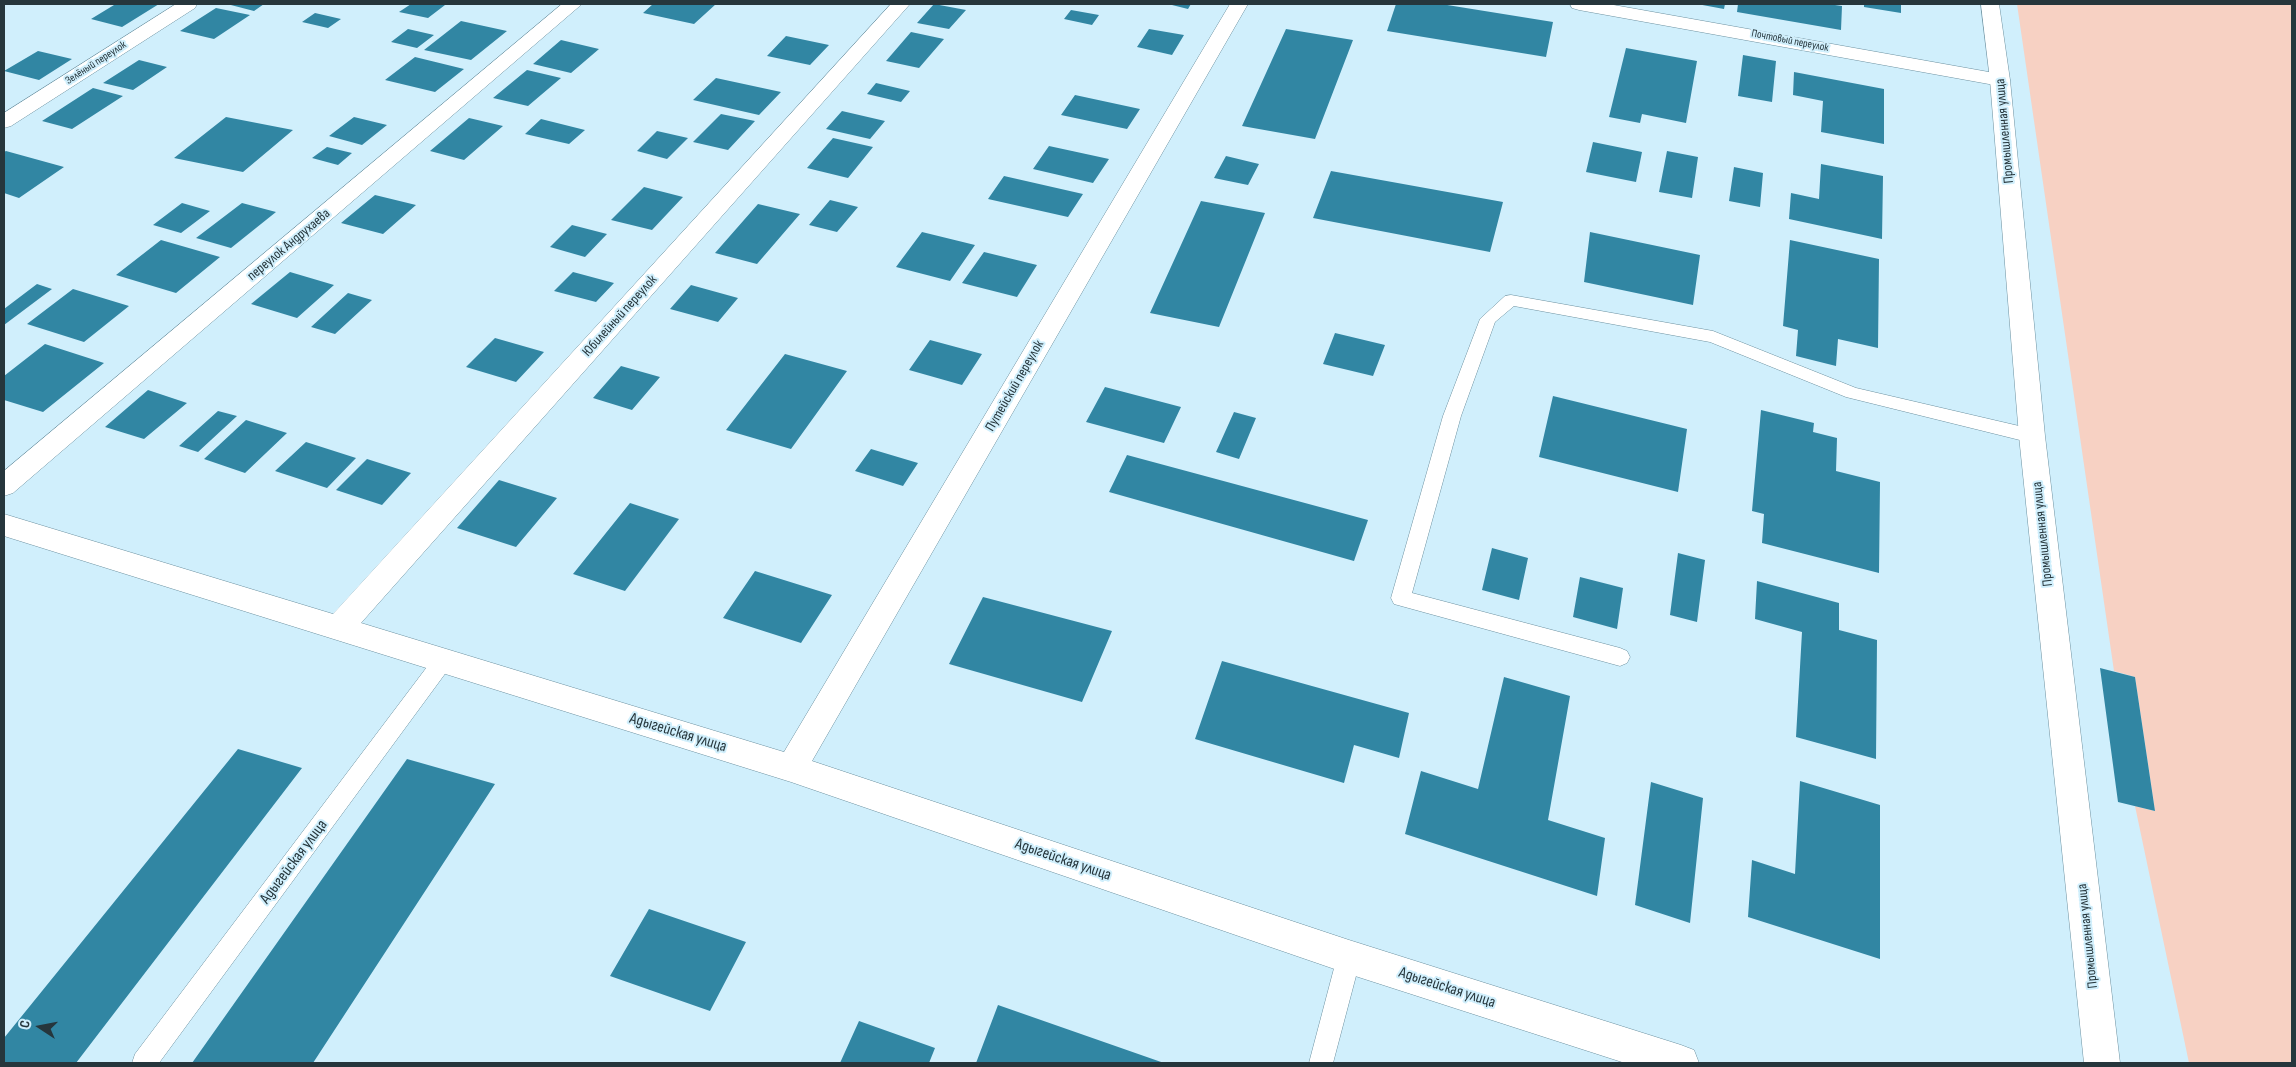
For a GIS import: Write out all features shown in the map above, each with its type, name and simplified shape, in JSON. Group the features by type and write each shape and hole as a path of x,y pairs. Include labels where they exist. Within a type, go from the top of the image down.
{"street":[{"name":"Зелёный переулок","path":"4,122 188,4"},
{"name":"переулок Андрухаева","path":"4,486 574,4"},
{"name":"Юбилейный переулок","path":"339,628 901,4"},
{"name":"Путейский переулок","path":"791,768 1239,4"},
{"name":"Почтовый переулок","path":"1579,4 2000,80"},
{"name":"Промышленная улица","path":"1990,4 2000,80 2032,436 2102,1063"},
{"name":"Адыгейская улица","path":"4,525 791,768 1350,957 1681,1063"}],"lane":[{"path":"1620,658 1401,598 1452,416 1488,319 1511,300 1713,337 1852,393 2032,436"},
{"name":"Адыгейская улица","path":"144,1063 443,661"},
{"path":"1321,1063 1350,957"}],"shaded area":[{"path":"2017,4 2292,4 2292,1063 2189,1063 2135,806 2155,811 2135,677 2114,671"}],"building":[{"path":"111,4 159,4 122,27 91,19 114,5"},
{"path":"227,4 264,4 254,11"},
{"path":"411,4 445,5 428,18 399,12"},
{"path":"653,4 716,4 694,24 643,13"},
{"path":"934,4 966,10 949,29 917,23"},
{"path":"1168,4 1191,4 1188,9"},
{"path":"1396,4 1441,4 1553,22 1546,57 1387,31"},
{"path":"1697,4 1725,4 1724,9"},
{"path":"1738,4 1828,4 1842,6 1841,30 1737,12"},
{"path":"1864,4 1901,4 1901,13 1864,7"},
{"path":"216,8 250,15 214,39 180,31"},
{"path":"1071,10 1099,15 1092,25 1064,19"},
{"path":"315,13 341,19 328,28 302,22"},
{"path":"461,21 507,31 471,60 424,50"},
{"path":"408,29 434,35 417,48 391,42"},
{"path":"1149,29 1184,35 1172,55 1137,47"},
{"path":"1286,29 1353,40 1315,139 1242,126"},
{"path":"911,32 944,39 919,68 886,61"},
{"path":"786,36 829,45 810,65 767,56"},
{"path":"561,40 599,49 571,73 533,64"},
{"path":"1626,48 1697,61 1686,123 1642,114 1640,123 1609,117"},
{"path":"38,51 72,59 39,80 4,71"},
{"path":"1743,55 1776,61 1772,102 1738,96"},
{"path":"415,57 464,69 435,92 385,80"},
{"path":"139,60 167,67 133,90 103,83"},
{"path":"527,70 561,78 528,106 493,98"},
{"path":"1794,72 1884,89 1884,144 1821,132 1823,101 1793,95"},
{"path":"716,78 781,92 759,115 693,100"},
{"path":"876,83 910,91 901,102 867,94"},
{"path":"93,88 123,96 72,129 42,121"},
{"path":"1075,95 1140,109 1127,129 1061,115"},
{"path":"842,111 885,121 870,139 826,129"},
{"path":"721,114 755,121 728,150 693,142"},
{"path":"226,117 293,130 243,172 174,158"},
{"path":"354,117 387,125 362,145 329,136"},
{"path":"469,118 503,126 464,160 430,151"},
{"path":"541,119 585,130 569,144 525,134"},
{"path":"657,131 688,138 667,159 637,151"},
{"path":"833,138 873,147 848,178 807,168"},
{"path":"1593,142 1642,152 1636,182 1586,172"},
{"path":"1049,146 1109,159 1093,183 1033,169"},
{"path":"327,147 352,153 338,165 312,158"},
{"path":"1667,151 1698,157 1692,198 1659,192"},
{"path":"4,152 64,167 19,198 4,193"},
{"path":"1226,156 1259,164 1248,185 1214,178"},
{"path":"1821,164 1883,176 1882,239 1789,219 1791,193 1819,199"},
{"path":"1734,167 1763,173 1760,207 1729,201"},
{"path":"1331,171 1503,202 1490,252 1313,218"},
{"path":"1004,176 1083,194 1068,217 988,199"},
{"path":"644,187 683,197 652,230 611,220"},
{"path":"375,195 416,205 383,234 341,223"},
{"path":"830,200 858,207 837,232 809,225"},
{"path":"1201,201 1265,213 1219,327 1150,313"},
{"path":"182,203 210,211 181,233 153,225"},
{"path":"242,203 276,212 231,248 196,238"},
{"path":"758,204 800,214 757,264 715,253"},
{"path":"572,225 607,234 585,257 550,247"},
{"path":"922,232 975,245 950,281 896,267"},
{"path":"1590,232 1700,255 1693,305 1584,282"},
{"path":"161,240 220,257 176,293 116,275"},
{"path":"1790,240 1879,259 1878,348 1838,339 1836,366 1796,356 1798,330 1783,326"},
{"path":"984,252 1037,265 1017,297 962,283"},
{"path":"290,272 334,285 297,318 251,304"},
{"path":"573,272 614,283 596,302 554,291"},
{"path":"37,284 52,289 4,325 4,309"},
{"path":"691,285 738,298 718,322 670,309"},
{"path":"73,289 129,306 84,342 27,324"},
{"path":"348,293 372,300 335,334 311,327"},
{"path":"1335,333 1385,345 1373,376 1323,364"},
{"path":"495,338 544,352 516,382 466,367"},
{"path":"930,340 982,354 962,385 909,370"},
{"path":"45,344 104,363 43,412 4,400 4,376"},
{"path":"785,354 847,371 791,449 726,430"},
{"path":"621,366 660,377 632,410 593,398"},
{"path":"1105,387 1181,407 1164,443 1086,422"},
{"path":"148,390 187,403 144,439 105,427"},
{"path":"1553,396 1687,429 1678,492 1539,457"},
{"path":"1761,410 1814,423 1813,432 1837,438 1836,471 1880,482 1879,573 1762,543 1764,514 1752,511"},
{"path":"218,411 237,416 198,452 179,446"},
{"path":"1234,412 1256,418 1239,459 1216,452"},
{"path":"246,420 287,433 245,473 204,459"},
{"path":"306,442 356,458 327,488 275,471"},
{"path":"871,449 918,463 903,486 855,471"},
{"path":"1127,455 1368,520 1354,561 1109,492"},
{"path":"367,459 411,473 382,505 336,490"},
{"path":"499,480 557,498 516,547 457,528"},
{"path":"630,503 679,519 625,591 573,574"},
{"path":"1492,548 1528,558 1519,600 1482,590"},
{"path":"1678,553 1705,560 1697,622 1670,615"},
{"path":"755,571 832,595 801,643 723,618"},
{"path":"1580,577 1623,588 1617,629 1573,617"},
{"path":"1757,581 1839,603 1839,630 1877,640 1876,759 1796,737 1802,632 1755,619"},
{"path":"983,597 1112,631 1082,702 949,664"},
{"path":"1222,661 1409,713 1399,758 1354,745 1344,783 1195,739"},
{"path":"2100,668 2135,677 2155,811 2118,802"},
{"path":"1504,677 1570,696 1548,820 1605,838 1597,896 1405,834 1421,771 1478,789"},
{"path":"238,749 302,768 76,1063 4,1063 4,1038"},
{"path":"407,759 495,784 313,1063 192,1063"},
{"path":"1800,781 1880,805 1880,959 1748,917 1752,860 1795,874"},
{"path":"1651,782 1703,798 1690,923 1635,905"},
{"path":"649,909 746,942 710,1011 610,976"},
{"path":"998,1005 1164,1063 976,1063"},
{"path":"859,1021 935,1048 929,1063 840,1063"}]}
